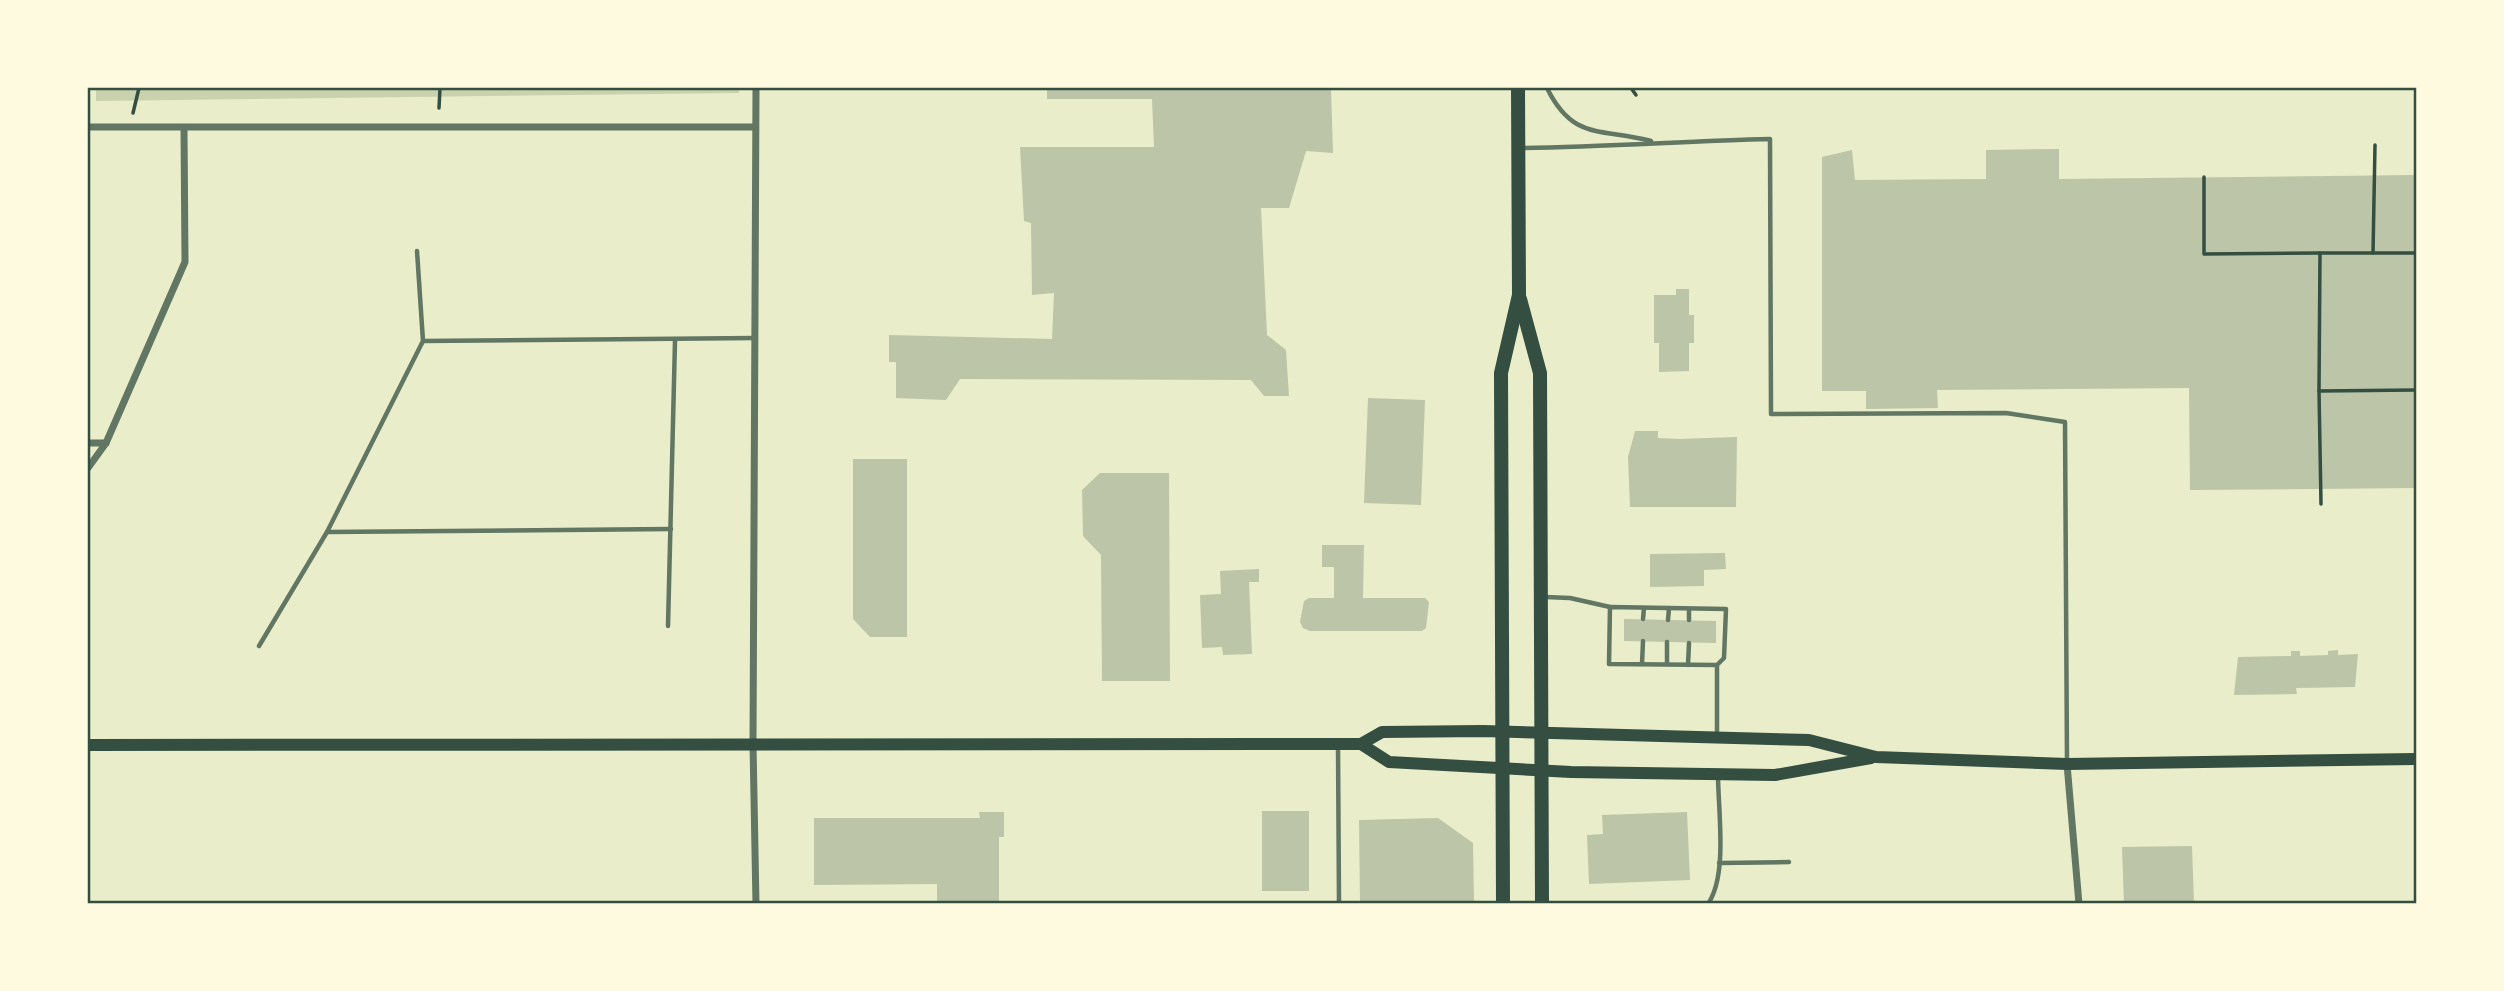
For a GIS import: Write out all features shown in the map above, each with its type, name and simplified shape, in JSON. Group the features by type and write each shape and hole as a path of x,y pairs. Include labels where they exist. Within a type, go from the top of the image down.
{"main road":[{"path":"1503,904 1501,373 1519,295 1518,88"},
{"path":"1519,295 1541,373 1542,904"},
{"path":"88,745 1361,744 1382,732 1503,732 1809,740 1876,757"},
{"path":"1361,744 1389,762 1542,770 1774,775 1876,757 2067,764 2417,759"}],"street":[{"path":"756,88 757,338 753,744 756,904"},
{"path":"88,127 755,127"},
{"path":"88,468 106,443 185,262 184,128"},
{"path":"88,443 106,443"},
{"path":"2067,764 2079,904"}],"lane":[{"path":"1547,88 1565,116 1579,127 1655,142"},
{"path":"1519,148 1617,147 1655,142 1770,139 1771,414 2006,412 2065,422 2067,764"},
{"path":"259,646 327,532 423,341 417,251"},
{"path":"423,341 675,341 757,338"},
{"path":"668,626 675,341"},
{"path":"327,532 671,529"},
{"path":"1542,596 1570,598 1610,607 1726,610 1724,657 1717,665 1717,738"},
{"path":"1610,607 1609,664 1717,665"},
{"path":"1643,608 1643,619"},
{"path":"1668,608 1668,620"},
{"path":"1689,609 1689,620"},
{"path":"1642,664 1643,641"},
{"path":"1667,642 1667,664"},
{"path":"1688,664 1689,643"},
{"path":"1338,744 1339,904"},
{"path":"1707,904 1715,893 1719,863 1718,774"},
{"path":"1719,863 1789,862"}],"path":[{"path":"130,127 139,88"},
{"path":"439,108 440,88"},
{"path":"1631,88 1636,95"},
{"path":"2373,253 2375,145"},
{"path":"2204,177 2204,254 2417,253"},
{"path":"2320,253 2320,505"},
{"path":"2319,391 2417,390"}],"green space":[{"path":"96,88 739,88 739,93 96,101"}],"building":[{"path":"1047,88 1331,88 1333,153 1306,151 1289,208 1261,208 1267,335 1286,350 1289,396 1264,396 1251,380 960,379 946,400 896,398 896,362 889,362 889,335 1052,339 1054,293 1032,295 1031,223 1024,221 1020,147 1154,147 1152,99 1047,99"},
{"path":"2059,149 2059,179 2416,175 2416,488 2190,490 2189,388 1937,390 1938,408 1866,409 1866,391 1822,391 1822,157 1852,150 1855,180 1986,179 1986,150"},
{"path":"1676,289 1689,289 1689,315 1694,315 1694,343 1689,343 1689,371 1659,372 1659,343 1654,343 1654,295 1676,295"},
{"path":"1368,398 1425,400 1421,505 1364,503"},
{"path":"1635,431 1658,431 1658,438 1737,437 1736,507 1630,507 1628,457"},
{"path":"853,459 907,459 907,637 870,637 853,619"},
{"path":"1100,473 1169,473 1170,681 1102,681 1101,555 1083,536 1082,490"},
{"path":"1322,545 1364,545 1363,598 1425,598 1429,602 1426,628 1422,631 1310,631 1303,628 1300,622 1304,601 1309,598 1334,598 1334,567 1322,567"},
{"path":"1725,553 1726,569 1704,570 1704,586 1650,587 1650,554"},
{"path":"1259,569 1259,582 1249,582 1252,654 1223,655 1222,647 1202,648 1200,595 1221,594 1220,571"},
{"path":"1624,619 1716,621 1716,643 1624,641"},
{"path":"2338,650 2338,655 2358,654 2355,687 2296,688 2297,694 2234,695 2238,657 2291,656 2291,651 2300,651 2300,656 2328,655 2328,651"},
{"path":"1262,811 1309,811 1309,891 1262,891"},
{"path":"979,812 1004,812 1004,837 999,837 999,904 937,904 937,884 814,885 814,818 980,818"},
{"path":"1687,812 1690,880 1589,884 1587,835 1603,834 1602,815"},
{"path":"1438,818 1473,843 1474,902 1360,902 1359,820"},
{"path":"2192,846 2194,904 2124,904 2122,847"}]}
